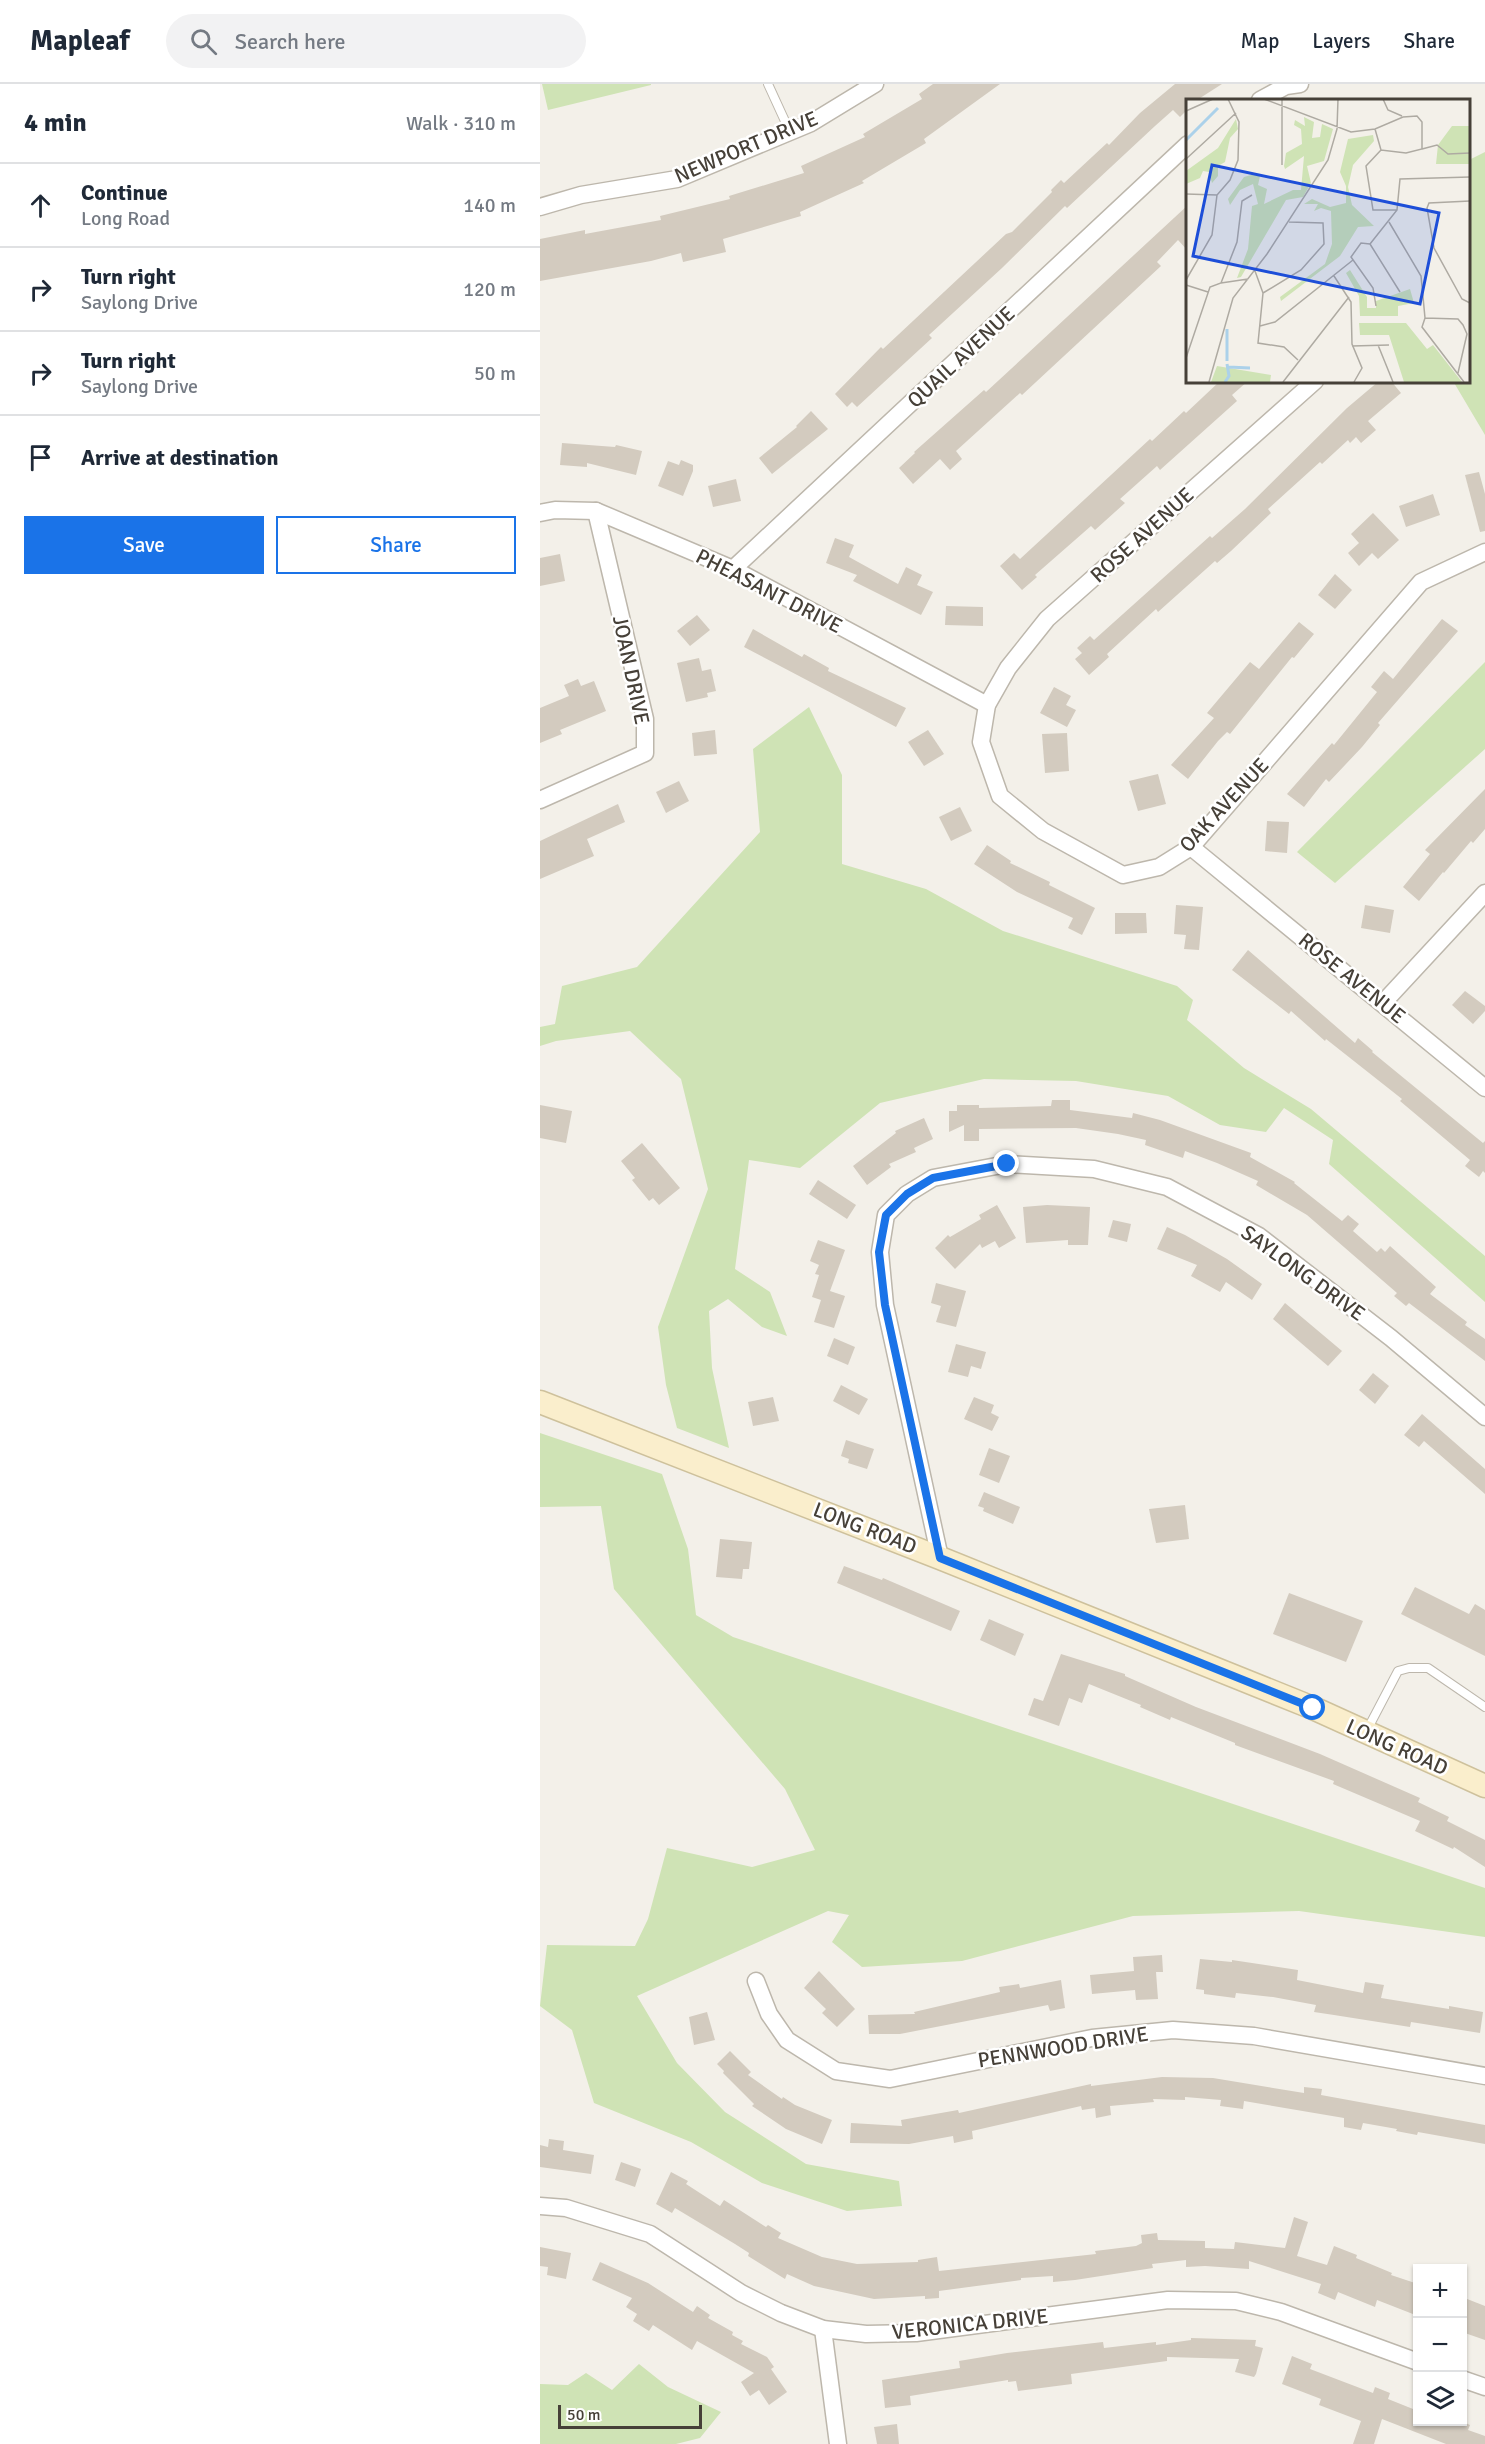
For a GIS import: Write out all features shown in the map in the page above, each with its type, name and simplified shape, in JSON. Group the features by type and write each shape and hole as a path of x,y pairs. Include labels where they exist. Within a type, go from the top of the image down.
{"street":[{"name":"NEWPORT DRIVE","path":"540,207 580,195 677,179 811,123 875,84"},
{"path":"1262,99 1286,86 1300,84"},
{"name":"QUAIL AVENUE","path":"733,569 1186,146"},
{"name":"ROSE AVENUE","path":"987,705 1008,668 1047,620 1314,382"},
{"name":"PHEASANT DRIVE","path":"540,513 555,510 596,511 733,569 987,705"},
{"name":"JOAN DRIVE","path":"540,800 645,753 645,719 596,511"},
{"name":"OAK AVENUE","path":"987,705 981,742 1000,796 1042,831 1123,875 1159,867 1191,847 1421,582 1485,552"},
{"name":"ROSE AVENUE","path":"1191,847 1485,1088"},
{"path":"1383,1003 1485,893"},
{"name":"SAYLONG DRIVE","path":"940,1558 885,1305 879,1252 886,1215 907,1194 933,1178 1007,1164 1094,1169 1167,1187 1259,1236 1391,1338 1485,1418"},
{"name":"LONG ROAD","path":"540,1402 940,1558 1302,1704 1485,1786"},
{"name":"PENNWOOD DRIVE","path":"756,1981 769,2014 787,2040 836,2071 890,2079 1092,2038 1173,2030 1254,2036 1485,2076"},
{"name":"VERONICA DRIVE","path":"540,2206 566,2208 650,2234 741,2293 781,2313 823,2329 866,2334 916,2333 1168,2300 1236,2301 1290,2315 1413,2360"},
{"path":"823,2329 838,2444"},
{"path":"1467,2381 1485,2387"}],"lane":[{"path":"768,84 790,132"},
{"path":"1366,1732 1398,1671 1409,1668 1428,1668 1485,1707"}],"green space":[{"path":"542,84 651,84 651,85 548,110"},
{"path":"1485,152 1485,435 1454,382 1470,382 1470,160"},
{"path":"1485,662 1485,749 1335,883 1297,852"},
{"path":"809,707 842,775 842,864 926,889 1003,931 1177,986 1193,1000 1187,1020 1244,1068 1311,1109 1485,1256 1485,1302 1329,1164 1333,1140 1284,1108 1266,1132 1220,1125 1168,1096 1076,1081 984,1079 880,1103 800,1168 749,1160 735,1269 770,1292 787,1336 762,1327 728,1299 709,1311 712,1368 729,1448 677,1428 666,1385 658,1327 708,1189 681,1079 630,1031 556,1041 540,1046 540,1027 555,1024 562,986 637,967 760,832 753,749"},
{"path":"540,1433 662,1474 688,1549 696,1615 733,1637 1485,1888 1485,1937 1299,1911 1133,1916 962,1961 862,1967 832,1942 849,1915 828,1911 637,1996 677,2063 725,2112 806,2164 899,2181 902,2206 847,2211 762,2183 691,2142 594,2103 572,2030 540,2006 547,1945 635,1946 648,1919 667,1848 752,1867 815,1850 785,1789 614,1589 601,1506 540,1507"},
{"path":"639,2364 668,2387 721,2412 700,2438 676,2444 540,2444 540,2384 568,2385 586,2373 612,2390"}],"building":[{"path":"933,84 1000,84 924,139 926,143 862,181 864,183 800,212 801,216 723,239 726,252 683,262 681,253 651,261 540,281 540,239 585,230 585,234 661,220 660,216 730,199 729,196 804,173 801,166 865,137 863,134 922,99 919,94"},
{"path":"1175,84 1222,84 1199,99 1186,99 1186,111 1180,117 1173,110 1067,208 1065,206 929,335 932,338 857,407 852,402 847,407 835,394 881,347 883,349 1006,234 1012,232 1061,180 1064,183 1107,143 1109,145 1140,113"},
{"path":"1186,207 1186,249 1178,240 1157,262 1161,266 1022,395 1020,393 956,451 962,459 950,470 940,459 913,484 899,468 984,390 986,392"},
{"path":"1219,382 1247,382 1232,395 1237,401 1160,470 1157,466 1120,499 1125,503 1095,530 1091,526 1035,575 1037,577 1022,590 1000,566 1014,553 1020,559 1150,439 1152,441 1184,411 1186,413"},
{"path":"1378,382 1392,382 1401,393 1368,421 1376,430 1361,443 1356,437 1350,443 1348,440 1322,464 1320,462 1268,509 1271,513 1231,551 1217,563 1215,561 1158,612 1156,609 1107,654 1109,657 1089,675 1075,659 1082,653 1077,648 1090,636 1094,640 1210,536 1212,538 1245,509 1347,408"},
{"path":"811,411 828,429 772,474 759,458 797,427"},
{"path":"562,443 615,447 616,445 642,451 636,475 587,463 587,467 560,465"},
{"path":"681,460 693,465 693,471 683,496 658,486 668,461 679,465"},
{"path":"1479,472 1485,494 1485,531 1480,532 1465,475"},
{"path":"736,479 741,501 713,507 708,486"},
{"path":"1433,494 1440,515 1406,527 1399,506"},
{"path":"1373,513 1399,540 1378,559 1372,553 1359,566 1348,553 1359,543 1351,534"},
{"path":"835,538 854,545 849,557 898,584 906,567 922,575 917,585 933,592 921,615 853,581 857,575 826,563"},
{"path":"560,554 565,581 540,586 540,558"},
{"path":"1335,574 1352,590 1335,609 1318,595"},
{"path":"946,606 983,607 983,626 945,625"},
{"path":"697,615 710,630 690,646 677,631"},
{"path":"1442,619 1458,631 1378,723 1380,725 1362,747 1329,782 1326,779 1304,807 1287,794 1332,743 1334,745 1377,692 1371,687 1384,671 1393,679"},
{"path":"1299,622 1314,634 1294,658 1292,657 1230,734 1227,732 1218,741 1188,779 1171,765 1214,718 1207,713 1250,662 1259,669"},
{"path":"753,629 802,657 804,654 829,668 828,671 906,708 896,727 744,647"},
{"path":"699,658 702,671 711,669 716,691 707,693 708,697 686,702 677,663"},
{"path":"578,679 581,686 594,681 606,711 560,730 562,734 540,743 540,708 569,696 564,685"},
{"path":"1054,687 1071,696 1066,705 1076,710 1067,727 1040,713"},
{"path":"715,730 717,754 694,756 692,733"},
{"path":"928,730 944,754 924,766 908,742"},
{"path":"1067,733 1069,771 1045,773 1042,734"},
{"path":"1158,774 1166,804 1138,811 1129,781"},
{"path":"679,781 689,801 666,813 656,792"},
{"path":"1485,789 1485,829 1473,843 1471,841 1419,901 1403,887 1430,854 1425,850"},
{"path":"618,804 625,822 587,839 594,856 540,879 540,841"},
{"path":"960,807 972,831 951,841 939,817"},
{"path":"1267,821 1289,822 1287,853 1265,851"},
{"path":"987,845 1011,861 1010,863 1050,882 1049,885 1095,908 1082,935 1068,928 1073,918 1017,892 974,864"},
{"path":"1176,905 1203,907 1199,950 1184,949 1186,935 1174,934"},
{"path":"1365,905 1394,910 1390,933 1361,928"},
{"path":"1115,913 1146,913 1147,933 1115,934"},
{"path":"1248,950 1355,1043 1358,1038 1483,1143 1485,1141 1485,1173 1483,1171 1479,1177 1465,1166 1470,1160 1400,1101 1402,1099 1326,1039 1325,1041 1291,1011 1289,1014 1232,970"},
{"path":"1465,991 1485,1006 1485,1011 1473,1024 1452,1005"},
{"path":"1052,1100 1070,1100 1070,1110 1132,1118 1133,1113 1160,1120 1251,1153 1250,1157 1295,1182 1342,1221 1348,1215 1359,1224 1353,1231 1377,1252 1381,1248 1385,1252 1390,1246 1436,1287 1430,1294 1467,1322 1465,1325 1485,1339 1485,1361 1409,1303 1406,1306 1394,1296 1397,1293 1307,1215 1256,1185 1258,1181 1217,1163 1185,1151 1183,1158 1145,1145 1146,1140 1076,1128 979,1129 979,1141 964,1141 964,1125 949,1132 949,1111 957,1111 957,1105 979,1105 979,1108 1051,1106"},
{"path":"540,1105 572,1111 566,1143 540,1138"},
{"path":"924,1118 933,1139 914,1148 916,1152 889,1164 891,1167 867,1185 853,1166 896,1133 895,1131"},
{"path":"642,1143 680,1188 659,1205 653,1198 649,1201 632,1180 635,1178 621,1161"},
{"path":"818,1180 856,1205 847,1219 809,1194"},
{"path":"997,1205 1016,1238 999,1248 995,1241 982,1248 980,1244 955,1269 935,1248 948,1235 950,1237 981,1219 979,1215"},
{"path":"1047,1205 1090,1207 1088,1245 1068,1245 1068,1240 1026,1243 1023,1207"},
{"path":"1113,1220 1131,1224 1127,1242 1108,1237"},
{"path":"1167,1227 1227,1259 1262,1284 1252,1300 1226,1282 1220,1292 1191,1276 1197,1265 1157,1249"},
{"path":"818,1240 845,1250 830,1291 845,1296 834,1328 814,1322 821,1300 812,1297 819,1275 815,1274 819,1265 810,1261"},
{"path":"936,1283 966,1291 956,1327 936,1322 941,1306 931,1303"},
{"path":"1285,1303 1342,1351 1328,1366 1273,1319"},
{"path":"834,1338 855,1347 848,1365 827,1356"},
{"path":"956,1344 986,1352 981,1369 971,1366 968,1377 948,1372"},
{"path":"1373,1373 1389,1386 1375,1404 1359,1390"},
{"path":"841,1385 868,1399 859,1415 833,1401"},
{"path":"773,1397 779,1421 753,1426 748,1402"},
{"path":"974,1397 994,1405 991,1413 999,1417 992,1431 964,1419"},
{"path":"1422,1414 1485,1469 1485,1494 1424,1441 1419,1447 1404,1435"},
{"path":"846,1440 874,1449 867,1469 848,1463 849,1459 841,1456"},
{"path":"989,1448 1010,1456 999,1483 979,1475"},
{"path":"984,1492 1020,1507 1013,1524 983,1511 984,1508 978,1506"},
{"path":"1185,1505 1189,1539 1156,1543 1149,1509"},
{"path":"720,1539 752,1542 749,1569 743,1569 742,1579 716,1577"},
{"path":"844,1566 882,1580 883,1578 960,1611 951,1631 837,1583"},
{"path":"1415,1587 1469,1614 1475,1604 1485,1610 1485,1656 1401,1614"},
{"path":"1289,1593 1363,1621 1346,1662 1273,1634"},
{"path":"989,1619 1024,1634 1015,1656 980,1640"},
{"path":"1061,1654 1125,1674 1125,1676 1196,1707 1320,1754 1420,1798 1418,1802 1449,1817 1447,1821 1485,1840 1485,1867 1454,1847 1453,1849 1415,1831 1420,1821 1333,1784 1334,1781 1235,1745 1235,1743 1171,1717 1170,1720 1140,1707 1141,1705 1089,1684 1082,1703 1069,1698 1059,1726 1028,1715 1034,1698 1043,1701"},
{"path":"1162,1955 1163,1972 1156,1972 1158,1999 1136,2000 1135,1990 1092,1994 1090,1975 1134,1971 1133,1957"},
{"path":"1200,1959 1232,1962 1232,1960 1298,1970 1297,1980 1363,1993 1365,1982 1384,1985 1381,1998 1483,2012 1480,2033 1411,2022 1410,2027 1314,2012 1316,2005 1273,1997 1236,1993 1235,1998 1204,1994 1204,1990 1196,1989"},
{"path":"819,1971 855,2009 837,2027 822,2013 826,2009 804,1988"},
{"path":"1061,1980 1065,2008 1050,2011 1048,2005 900,2034 869,2034 868,2015 915,2014 914,2012 1000,1992 999,1987 1019,1984 1020,1988"},
{"path":"707,2012 715,2040 694,2045 689,2017"},
{"path":"730,2051 751,2072 748,2075 782,2099 783,2097 795,2105 832,2120 822,2144 786,2129 752,2106 754,2104 717,2064"},
{"path":"1162,2077 1213,2078 1304,2093 1304,2087 1322,2089 1321,2095 1485,2125 1485,2144 1418,2132 1417,2135 1363,2123 1361,2130 1344,2127 1344,2118 1244,2101 1243,2109 1220,2106 1221,2100 1185,2097 1185,2100 1153,2099 1154,2102 1110,2106 1111,2115 1096,2118 1095,2108 1082,2110 1081,2106 972,2131 973,2139 954,2143 953,2136 909,2144 850,2143 851,2123 902,2126 901,2120 958,2110 959,2113 1091,2084 1091,2086"},
{"path":"549,2139 564,2141 563,2150 594,2155 591,2174 540,2167 540,2145 548,2147"},
{"path":"621,2162 641,2169 635,2187 615,2180"},
{"path":"671,2172 688,2181 686,2184 720,2206 724,2200 766,2227 768,2225 781,2233 778,2238 822,2257 857,2264 918,2262 918,2260 937,2257 939,2271 1096,2254 1095,2251 1136,2246 1142,2243 1141,2235 1157,2233 1158,2240 1205,2241 1205,2248 1234,2249 1235,2242 1285,2248 1294,2217 1308,2222 1297,2256 1327,2265 1334,2246 1357,2255 1356,2258 1392,2273 1391,2275 1413,2282 1413,2314 1377,2300 1375,2307 1338,2292 1335,2300 1318,2293 1321,2284 1249,2261 1249,2269 1186,2267 1186,2260 1152,2264 1153,2268 1075,2280 1053,2282 1053,2276 1021,2278 1021,2280 939,2291 939,2298 925,2299 925,2296 874,2299 814,2286 787,2274 785,2279 748,2256 749,2253 675,2208 672,2213 656,2204"},
{"path":"540,2247 571,2253 566,2279 547,2275 548,2267 540,2266"},
{"path":"600,2262 648,2283 693,2312 697,2306 710,2315 708,2318 733,2332 732,2335 743,2341 741,2344 767,2357 774,2367 771,2369 787,2392 769,2405 759,2390 750,2396 741,2382 754,2373 697,2341 692,2350 653,2325 649,2331 633,2321 637,2314 626,2307 632,2298 592,2280"},
{"path":"1467,2299 1485,2306 1485,2340 1467,2334"},
{"path":"1191,2338 1256,2340 1255,2346 1263,2348 1256,2374 1254,2377 1235,2372 1239,2359 1167,2357 1167,2361 1071,2374 1072,2384 1018,2391 1016,2381 1008,2382 1008,2380 910,2396 911,2405 885,2408 882,2380 960,2368 959,2361 1103,2342 1104,2348 1156,2342 1156,2345 1191,2340"},
{"path":"1292,2356 1312,2364 1310,2369 1373,2393 1375,2387 1390,2393 1388,2399 1413,2409 1413,2426 1467,2426 1467,2424 1470,2425 1468,2430 1485,2436 1485,2444 1446,2444 1382,2419 1374,2444 1353,2444 1361,2421 1319,2405 1321,2399 1282,2384"},
{"path":"897,2424 899,2444 877,2444 874,2427"}],"route":[{"path":"1007,1164 933,1178 907,1194 886,1215 879,1252 885,1305 940,1558 1313,1708"}]}
